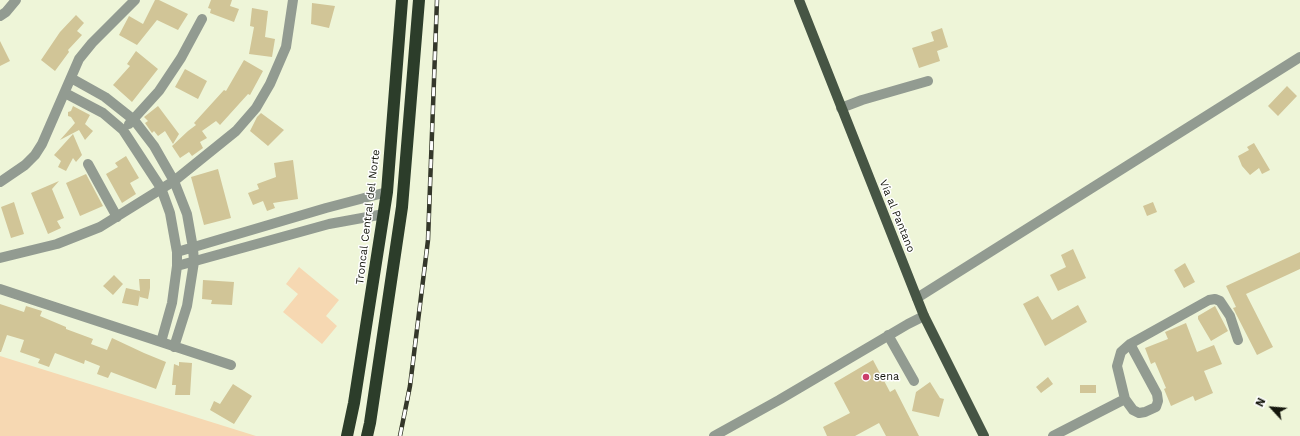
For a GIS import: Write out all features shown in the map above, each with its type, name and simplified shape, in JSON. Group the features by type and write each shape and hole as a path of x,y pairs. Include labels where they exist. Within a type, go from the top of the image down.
{"highway":[{"name":"Troncal Central del Norte","path":"347,436 354,403 387,192 402,0"},
{"path":"367,436 402,207 419,0"}],"main road":[{"name":"Vía al Pantano","path":"799,0 924,316 984,436"}],"street":[{"path":"0,16 6,12 16,0"},
{"path":"0,182 25,165 35,155 42,144 66,93 79,59 92,43 136,0"},
{"path":"0,258 58,244 100,227 174,181 236,131 256,108 270,84 286,47 294,0"},
{"path":"123,130 134,120 159,91 181,58 202,19"},
{"path":"917,298 1300,57"},
{"path":"71,78 105,97 134,120 154,146 174,181 187,214 194,262 187,306 174,347"},
{"path":"841,108 928,80"},
{"path":"66,93 103,113 123,130 161,188 170,213 177,252 177,266 172,303 161,342"},
{"path":"88,164 117,217"},
{"path":"177,252 387,192"},
{"path":"177,266 329,224 384,214"},
{"path":"280,222 284,237"},
{"path":"0,289 231,366"},
{"path":"1130,344 1157,394 1158,402 1156,407 1139,413 1133,410 1125,399 1117,366 1121,352 1130,344 1209,300 1215,299 1220,301 1230,316 1238,340"},
{"path":"714,436 779,400 888,335 924,316"},
{"path":"888,335 914,381"},
{"path":"1053,436 1125,399"}],"shaded area":[{"path":"299,267 339,300 326,316 337,326 322,344 283,312 298,294 286,284"},
{"path":"0,356 256,436 0,436"}],"building":[{"path":"155,0 159,0 188,14 178,30 157,20 137,45 119,35 129,16 143,24"},
{"path":"211,0 232,0 230,6 239,9 234,22 210,13 211,9 208,8"},
{"path":"312,3 335,6 329,28 311,24"},
{"path":"252,8 268,11 265,37 275,39 272,57 249,54 254,27 250,26"},
{"path":"76,15 84,23 77,31 82,35 68,50 69,52 55,71 41,60 60,32"},
{"path":"942,28 948,47 937,51 940,61 919,68 912,48 934,41 931,32"},
{"path":"0,41 10,61 0,66"},
{"path":"136,51 158,69 132,102 113,85 130,66 127,64"},
{"path":"244,60 263,71 250,95 248,94 220,125 216,121 202,131 207,138 200,142 203,148 192,156 189,152 180,158 172,146 196,125 194,123 224,90 226,91"},
{"path":"185,69 207,81 198,99 175,87"},
{"path":"1287,86 1297,96 1278,116 1268,106"},
{"path":"73,106 90,115 85,124 93,131 85,140 79,130 60,140 75,123 71,117 68,116 68,112 71,111"},
{"path":"158,106 179,134 173,144 165,131 158,136 154,131 152,133 145,123 148,121 144,117"},
{"path":"261,113 284,130 268,146 250,131 257,117"},
{"path":"73,134 82,155 76,162 73,158 66,171 58,167 61,161 54,155"},
{"path":"1254,143 1270,170 1262,174 1259,168 1250,175 1242,166 1238,156 1249,150 1247,147"},
{"path":"126,156 139,178 130,183 136,194 122,203 106,174 118,167 115,163"},
{"path":"293,160 298,199 273,203 275,208 267,211 263,201 253,205 248,193 259,189 257,184 276,177 274,163"},
{"path":"218,169 231,218 204,225 191,177"},
{"path":"86,174 103,206 80,216 66,183"},
{"path":"59,181 52,189 64,218 57,221 61,228 48,234 31,193"},
{"path":"14,202 24,234 11,238 1,207"},
{"path":"1153,202 1157,212 1147,216 1143,206"},
{"path":"1073,249 1086,278 1058,291 1050,275 1066,267 1061,255"},
{"path":"1300,252 1300,269 1246,294 1273,347 1257,355 1233,308 1236,307 1226,286"},
{"path":"1185,263 1195,282 1184,288 1174,270"},
{"path":"114,275 123,284 113,295 103,286"},
{"path":"139,279 150,279 148,299 140,297 140,295 138,306 122,303 126,288 140,291"},
{"path":"203,280 234,282 232,305 211,304 212,300 202,299"},
{"path":"1038,296 1052,320 1078,305 1087,322 1045,346 1023,304"},
{"path":"0,304 24,312 26,306 42,311 40,316 66,327 66,329 93,339 91,344 107,350 112,338 166,362 156,389 111,372 108,378 97,374 100,366 85,360 84,364 55,353 49,367 38,363 40,359 20,352 24,340 7,335 0,352"},
{"path":"1215,306 1228,331 1211,341 1198,319 1198,316"},
{"path":"1186,323 1197,352 1214,345 1222,364 1204,371 1213,393 1195,401 1193,396 1171,406 1164,389 1166,388 1155,362 1151,364 1145,348 1168,339 1165,332"},
{"path":"873,360 890,392 895,389 919,436 886,436 879,423 855,436 827,436 823,427 850,413 834,383"},
{"path":"179,362 192,363 190,395 175,395 176,385 172,385 174,364 179,366"},
{"path":"1048,377 1053,384 1041,393 1036,387"},
{"path":"930,382 940,398 944,399 939,417 912,411 916,392"},
{"path":"233,384 252,396 234,424 210,410 214,401 220,404"},
{"path":"1080,385 1096,385 1096,393 1080,393"}],"railway":[{"path":"400,436 410,386 428,240 437,0"}],"place":[{"name":"sena","path":"866,377"}]}
